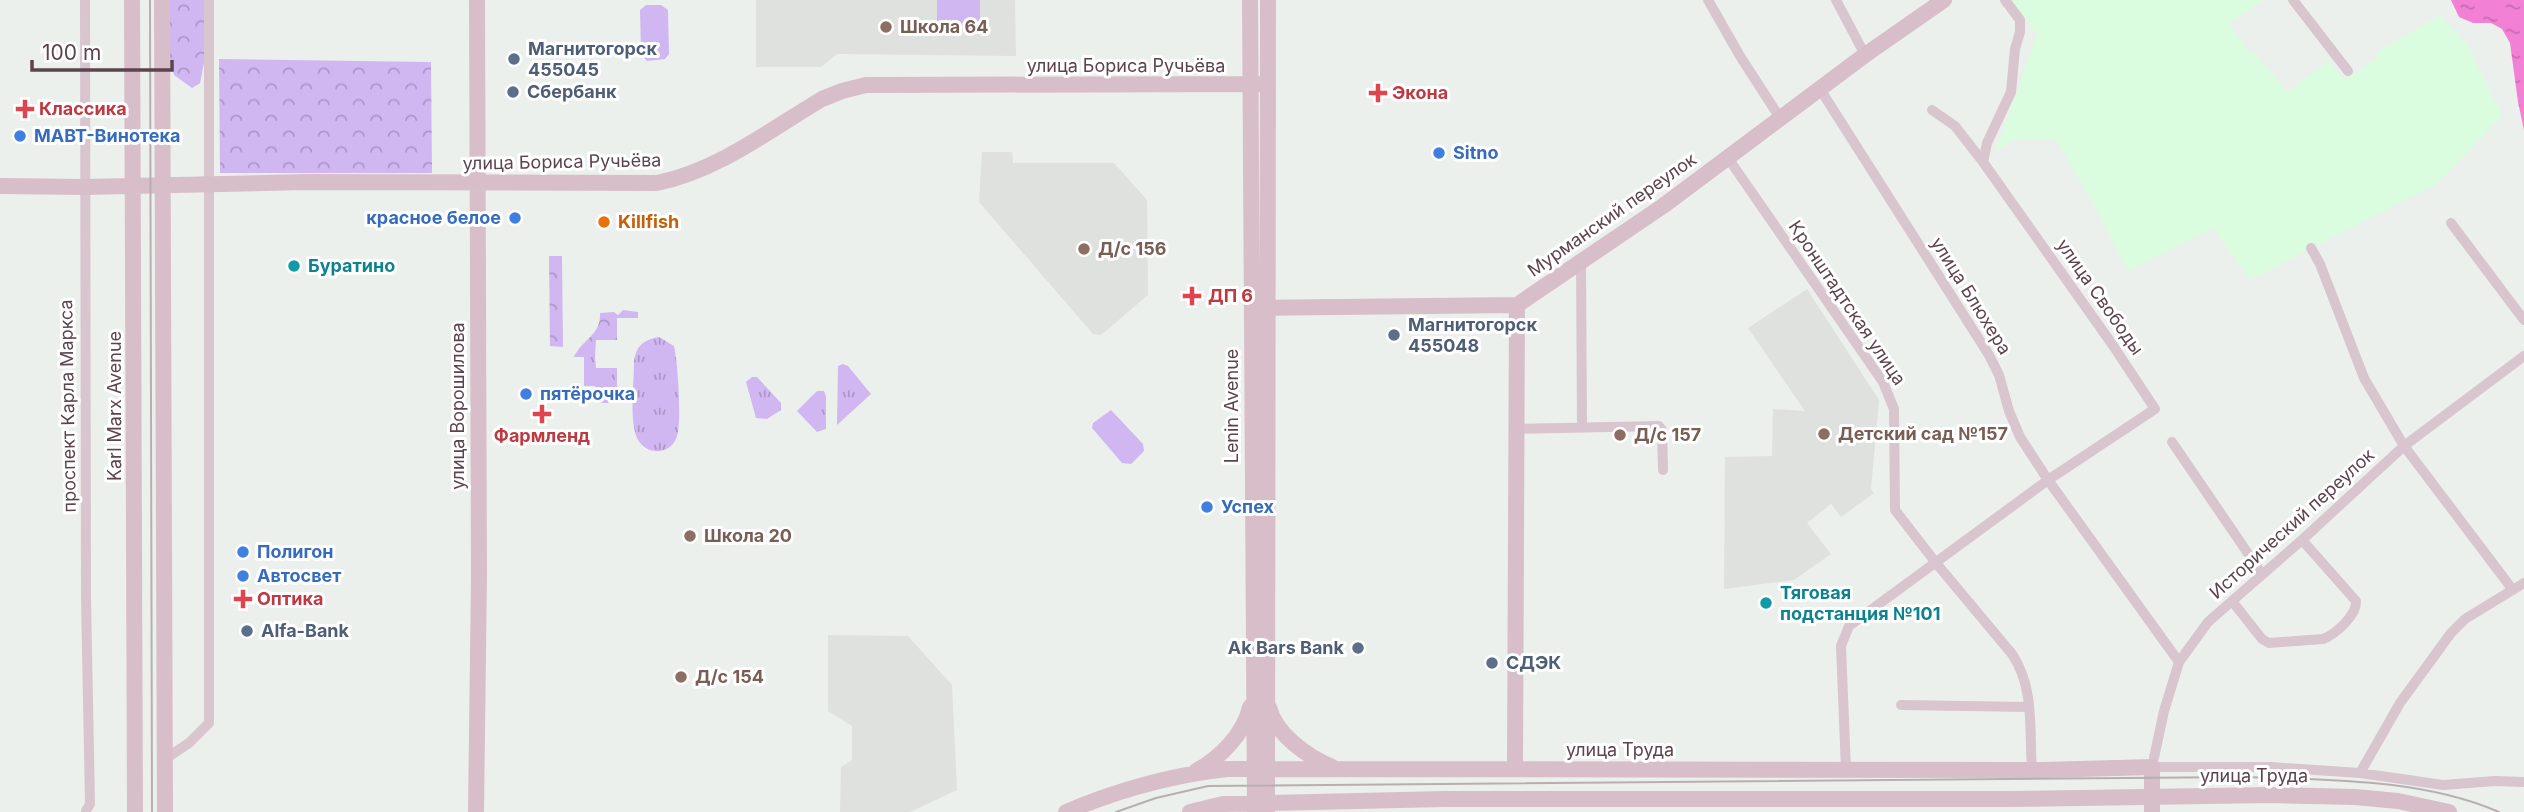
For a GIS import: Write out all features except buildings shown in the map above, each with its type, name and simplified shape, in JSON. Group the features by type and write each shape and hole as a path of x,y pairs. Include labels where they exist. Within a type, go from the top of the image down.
{"main road":[{"name":"Karl Marx Avenue","path":"132,0 135,812"},
{"path":"162,0 165,812"},
{"name":"улица Ворошилова","path":"476,812 479,575 477,0"},
{"name":"Lenin Avenue","path":"1250,0 1260,84"},
{"name":"Lenin Avenue","path":"1261,807 1260,84 1268,0"},
{"name":"Мурманский переулок","path":"1517,305 1728,158 1865,55 1944,0"},
{"name":"улица Бориса Ручьёва","path":"0,186 657,183 709,167 822,99 866,85 1260,84"},
{"path":"1259,308 1517,305 1515,769"},
{"path":"1260,693 1270,712 1297,746 1317,761 1337,769"},
{"path":"1194,773 1231,743 1248,719 1260,693"},
{"path":"2152,767 2152,804"},
{"name":"улица Труда","path":"1066,812 1110,794 1194,773 1261,769 2032,770 2152,767"},
{"name":"улица Труда","path":"1190,812 1223,804 1261,807 1347,801 1623,798 2011,799 2152,804 2355,797 2449,812"},
{"path":"1315,812 1347,801"}],"street":[{"name":"проспект Карла Маркса","path":"85,0 86,598 90,804 86,811"},
{"path":"165,759 189,743 209,723 209,0"},
{"path":"1708,0 1740,57 1780,118"},
{"path":"1836,0 1865,55"},
{"path":"1983,162 1987,143 2011,92 2015,49 2020,32 2020,20 2005,0"},
{"path":"2293,0 2348,71"},
{"name":"улица Блюхера","path":"1820,89 1989,355 2000,375 2009,411 2020,437 2179,662"},
{"name":"улица Свободы","path":"1932,110 1955,126 1983,162 2155,409 2048,480"},
{"name":"Кронштадтская улица","path":"1728,158 1883,382 1894,408 1895,510 2023,670 2028,690 2032,770"},
{"path":"2451,223 2524,320"},
{"path":"2311,248 2320,264 2364,378 2404,446 2521,587 2465,619 2451,633 2400,703 2360,773"},
{"path":"1581,261 1582,428"},
{"name":"Исторический переулок","path":"2152,767 2164,710 2179,662 2203,628 2404,446 2524,356"},
{"path":"1516,429 1659,426 1662,430 1663,470"},
{"path":"2172,442 2262,575"},
{"path":"1846,770 1841,646 1844,635 1856,620 2048,480"},
{"path":"2232,601 2262,639 2269,643 2323,639 2331,635 2354,614 2356,601 2302,540"},
{"path":"1901,705 2029,706"},
{"path":"2152,767 2271,767 2360,773 2444,785 2524,782"}],"shaded area":[{"name":"Школа 64","path":"756,0 1015,0 1016,56 837,54 821,67 756,67"},
{"path":"2012,0 2263,0 2229,23 2251,54 2255,53 2287,92 2328,61 2344,79 2349,77 2378,58 2376,53 2440,15 2467,44 2502,116 2436,184 2250,280 2213,228 2128,271 2056,140 2014,140 1995,152 2037,35"},
{"name":"Д/с 156","path":"982,152 1012,152 1013,163 1114,163 1147,200 1148,295 1101,335 1093,334 979,202"},
{"name":"Детский сад №157","path":"1807,289 1879,400 1871,489 1874,493 1841,517 1831,504 1807,523 1831,554 1794,580 1724,589 1725,457 1772,456 1773,409 1805,411 1748,328"},
{"path":"828,635 908,636 952,685 957,790 910,812 840,812 841,767 852,760 852,726 828,711"}],"green space":[{"path":"169,0 205,0 205,58 200,83 192,88 174,75 170,59"},
{"path":"937,0 980,0 980,29 937,29"},
{"path":"646,5 661,5 668,10 669,54 665,59 647,61 641,54 640,10"},
{"path":"219,59 431,62 432,173 220,173"},
{"path":"549,256 562,256 563,347 550,346"},
{"path":"623,310 638,312 638,318 617,318 617,340 596,340 595,357 574,357 598,327 600,313 614,312 618,315"},
{"path":"659,337 674,346 679,413 675,440 664,450 657,451 643,446 638,440 634,424 633,397 634,362 637,352 645,342"},
{"path":"584,357 595,357 596,368 617,368 617,403 596,403 595,386 584,386"},
{"path":"838,366 848,366 871,394 837,425"},
{"path":"757,377 781,403 781,410 767,419 756,418 746,382"},
{"path":"817,391 824,391 826,396 826,429 817,432 797,411"},
{"path":"1111,410 1143,444 1144,451 1131,464 1122,463 1092,428 1093,423"}],"water":[{"path":"2451,0 2524,0 2524,130 2510,43 2502,29 2491,23 2473,23 2459,17"}],"tram line":[{"path":"150,0 152,812"},
{"path":"1116,812 1156,798 1208,786 2248,777 2408,787 2470,801 2499,812"}],"place":[{"name":"Школа 64","path":"886,27"},
{"name":"Магнитогорск 455045","path":"514,59"},
{"name":"Сбербанк","path":"513,92"},
{"name":"Экона","path":"1378,93"},
{"name":"Классика","path":"25,109"},
{"name":"МАВТ-Винотека","path":"20,136"},
{"name":"Sitno","path":"1439,153"},
{"name":"красное белое","path":"515,218"},
{"name":"Killfish","path":"604,222"},
{"name":"Д/с 156","path":"1084,249"},
{"name":"Буратино","path":"294,266"},
{"name":"ДП 6","path":"1192,296"},
{"name":"Магнитогорск 455048","path":"1394,335"},
{"name":"пятёрочка","path":"526,394"},
{"name":"Фармленд","path":"542,414"},
{"name":"Детский сад №157","path":"1824,434"},
{"name":"Д/с 157","path":"1620,435"},
{"name":"Успех","path":"1207,507"},
{"name":"Школа 20","path":"690,536"},
{"name":"Полигон","path":"243,552"},
{"name":"Автосвет","path":"243,576"},
{"name":"Оптика","path":"243,599"},
{"name":"Тяговая подстанция №101","path":"1766,603"},
{"name":"Alfa-Bank","path":"247,631"},
{"name":"Ak Bars Bank","path":"1358,648"},
{"name":"СДЭК","path":"1492,663"},
{"name":"Д/с 154","path":"681,677"}]}
